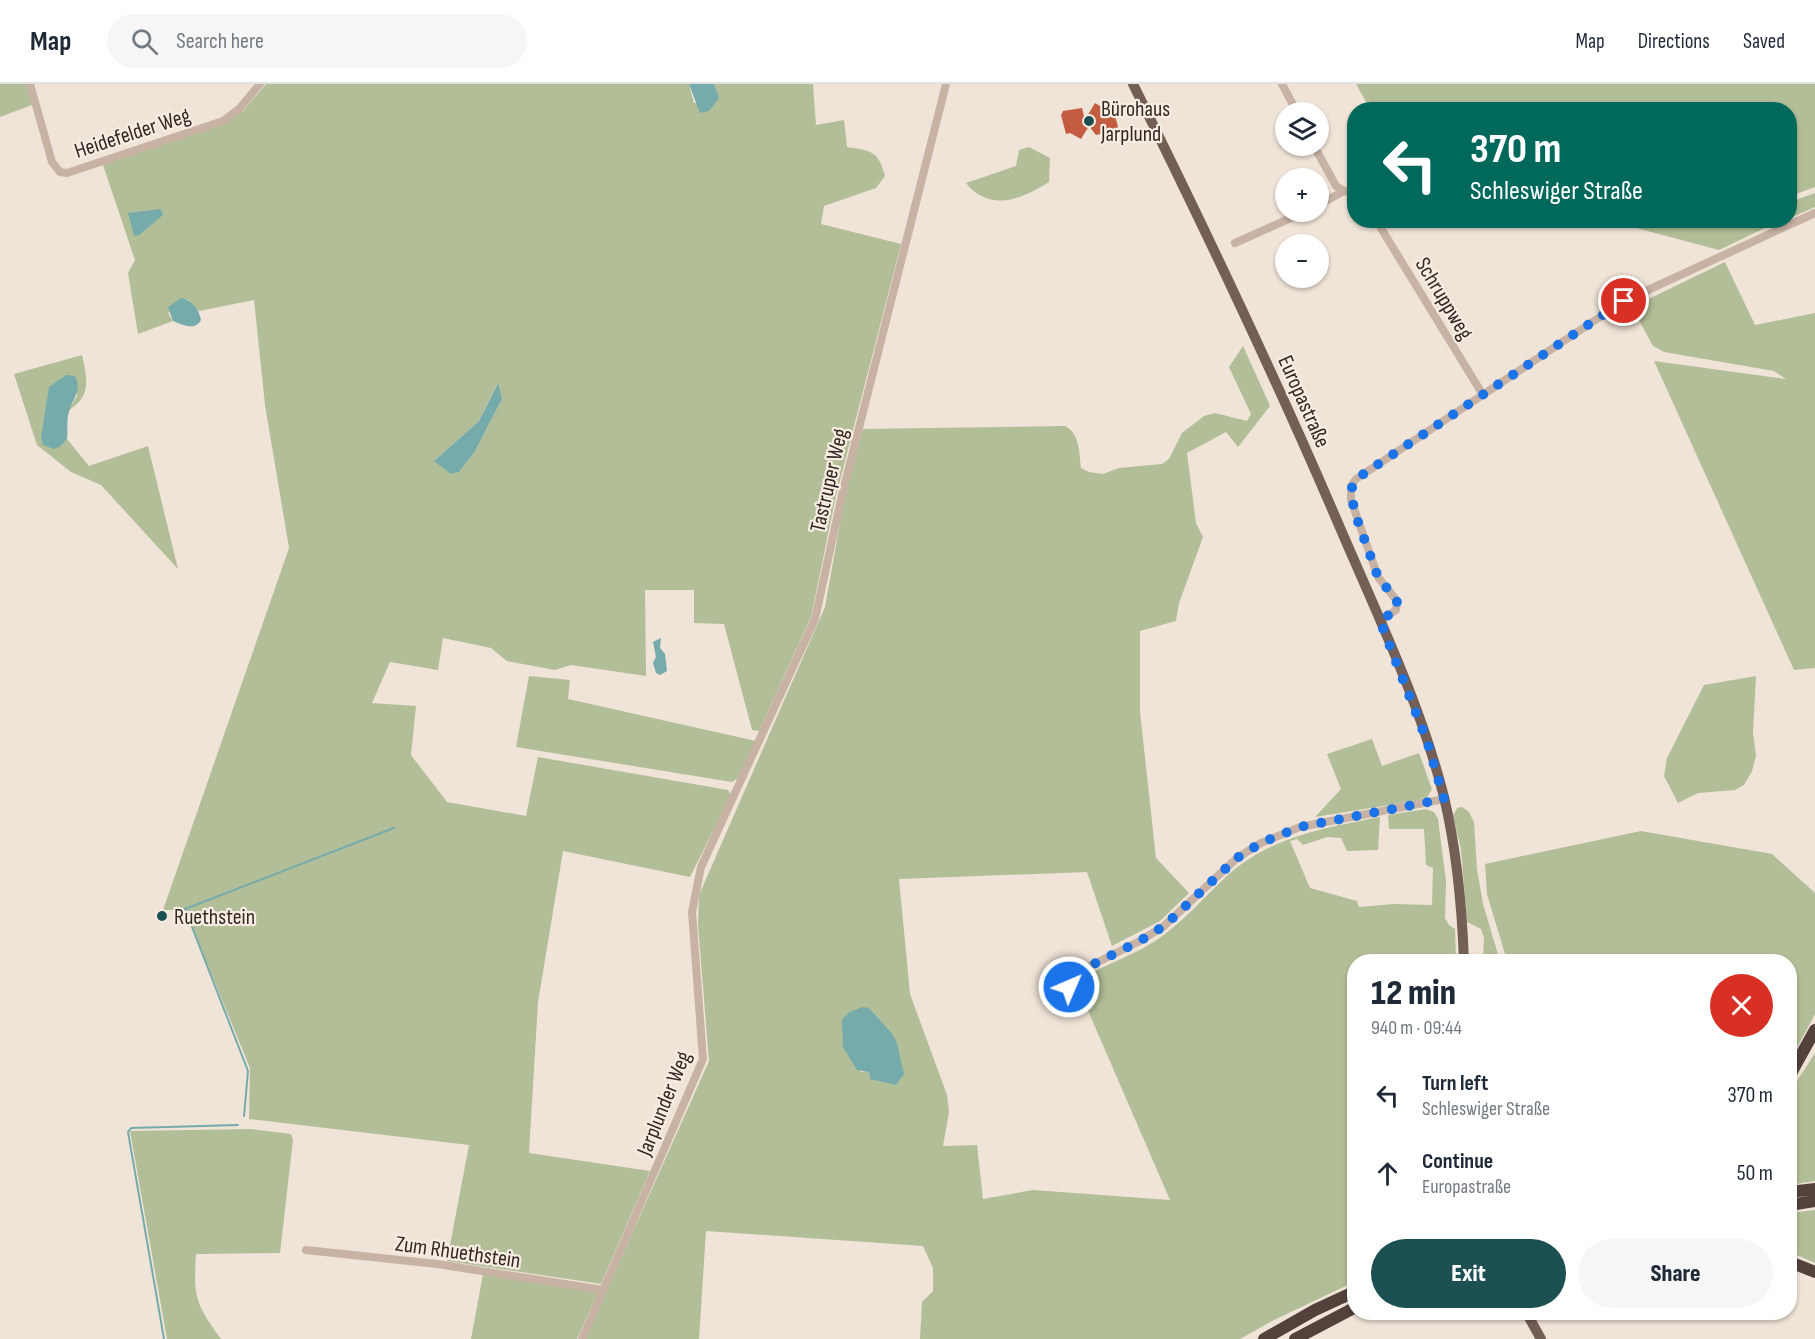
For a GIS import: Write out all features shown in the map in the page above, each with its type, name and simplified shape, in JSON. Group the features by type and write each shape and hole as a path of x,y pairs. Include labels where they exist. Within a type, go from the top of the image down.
{"highway":[{"path":"1797,1062 1815,1030"},
{"path":"1797,1191 1815,1189"},
{"path":"1797,1204 1815,1201"},
{"path":"1797,1265 1815,1272"},
{"path":"1264,1339 1315,1310 1347,1295"},
{"path":"1295,1339 1347,1312"}],"main road":[{"name":"Europastraße","path":"1133,84 1243,310 1380,621 1427,741 1444,799 1458,879 1463,954"},
{"path":"1530,1320 1540,1339"}],"street":[{"name":"Heidefelder Weg","path":"30,84 52,162 60,172 67,173 224,121 235,113 260,84"},
{"name":"Tastruper Weg","path":"701,867 815,619 842,495 946,84"},
{"path":"1282,84 1292,102"},
{"path":"1320,156 1336,186 1347,192"},
{"path":"1329,199 1344,191"},
{"path":"1797,221 1815,213"},
{"path":"1235,243 1282,222"},
{"name":"Schruppweg","path":"1381,228 1483,395"},
{"path":"1380,621 1396,610 1397,601 1378,577 1370,558 1351,500 1351,486 1356,479 1624,301 1782,228"},
{"path":"1069,987 1086,968 1164,926 1237,858 1270,838 1300,827 1444,799"},
{"name":"Jarplunder Weg","path":"582,1339 703,1059 692,912 701,867"},
{"name":"Zum Rhuethstein","path":"306,1250 437,1264 603,1290"}],"green space":[{"path":"0,84 26,84 32,105 0,117"},
{"path":"266,84 689,84 694,103 718,98 714,84 813,84 816,125 844,120 847,147 868,151 876,156 885,176 876,188 824,206 821,224 901,244 836,496 811,617 759,731 752,730 724,624 694,623 694,590 645,590 646,676 571,665 555,670 507,661 491,648 443,638 438,670 390,662 372,703 416,706 411,755 447,802 526,816 538,757 728,790 731,795 690,877 563,851 538,1002 529,1153 650,1171 601,1284 447,1261 469,1145 249,1119 250,1068 185,910 163,910 289,548 265,405 254,300 199,311 187,299 168,313 173,321 138,334 128,273 135,260 103,165 230,119 243,111","holes":["497,384 502,399 474,453 459,472 451,474 435,460 479,421"]},
{"path":"1356,84 1815,84 1815,187 1797,193 1797,102 1366,102"},
{"path":"1029,147 1050,158 1049,182 1039,188 1017,198 996,200 985,198 966,183 1016,166 1019,150"},
{"path":"1815,193 1815,207 1797,215 1797,199"},
{"path":"1636,228 1765,228 1719,250"},
{"path":"1725,262 1755,325 1815,313 1815,668 1794,670 1654,361 1786,379 1774,371 1664,352 1653,346 1632,307"},
{"path":"1243,346 1270,406 1238,447 1226,432 1187,453 1196,523 1203,537 1179,603 1176,621 1140,631 1140,712 1156,858 1189,893 1160,921 1112,946 1087,872 899,879 910,994 947,1095 949,1112 943,1146 977,1145 983,1199 1033,1190 1170,1200 1083,999 1080,980 1161,937 1228,875 1262,851 1281,842 1340,825 1380,817 1378,850 1347,851 1341,838 1327,837 1303,845 1297,839 1290,841 1310,888 1357,901 1359,907 1393,904 1432,905 1433,868 1426,865 1424,829 1389,829 1388,815 1426,809 1434,812 1438,819 1446,881 1445,918 1455,929 1456,954 1347,954 1347,1285 1240,1339 920,1339 922,1302 933,1291 933,1268 923,1246 706,1231 699,1339 585,1339 709,1061 698,925 699,895 825,607 845,495 863,429 1065,426 1074,433 1076,438 1081,468 1103,474 1119,468 1162,464 1169,459 1182,433 1204,416 1215,413 1247,421 1251,414 1229,367","holes":["869,1008 891,1032 875,1079 870,1079 869,1071 860,1072"]},
{"path":"82,355 86,379 85,393 69,410 77,396 75,376 61,446 67,439 89,466 148,446 178,569 101,485 71,472 37,445 14,374"},
{"path":"529,676 570,680 568,699 756,741 740,777 732,782 516,747"},
{"path":"1756,676 1753,732 1756,756 1752,771 1744,785 1735,790 1698,793 1678,803 1664,776 1667,758 1704,685"},
{"path":"1372,739 1382,766 1419,753 1432,789 1428,796 1420,800 1315,817 1341,789 1327,754"},
{"path":"1462,807 1469,812 1474,822 1477,869 1483,904 1498,954 1483,954 1484,938 1481,929 1467,922 1461,849 1453,816 1457,808"},
{"path":"1641,831 1772,854 1815,893 1815,1014 1797,1048 1797,954 1505,954 1487,894 1485,864"},
{"path":"1815,1053 1815,1181 1797,1184 1797,1081"},
{"path":"251,1129 291,1134 293,1140 280,1253 196,1254 195,1281 198,1300 221,1339 167,1339 130,1131"},
{"path":"1815,1210 1815,1263 1797,1255 1797,1212"},
{"path":"483,1274 598,1292 577,1339 471,1339"}],"water":[{"path":"689,84 714,84 719,98 709,111 700,113"},
{"path":"161,209 163,215 139,235 134,236 128,213"},
{"path":"181,298 192,303 199,312 201,320 196,325 188,326 173,321 168,307"},
{"path":"66,375 75,376 78,389 69,413 67,439 61,446 54,449 43,445 41,437 49,387"},
{"path":"498,383 502,399 474,453 459,472 451,474 434,461 479,421"},
{"path":"661,638 660,648 665,654 667,671 660,675 656,673 653,663 656,657 653,642"},
{"path":"863,1007 869,1008 891,1032 897,1043 904,1074 896,1085 870,1079 869,1072 857,1070 843,1047 842,1019 850,1012"}],"building":[{"name":"Bürohaus Jarplund","path":"1095,103 1105,109 1113,107 1118,127 1114,131 1096,135 1089,126 1081,139 1070,133 1066,134 1061,115 1063,111 1082,108 1085,120"}],"waterway":[{"path":"244,1116 248,1071 185,909 394,828"},
{"path":"164,1339 128,1132 131,1128 238,1125"}],"place":[{"name":"Bürohaus Jarplund","path":"1089,121"},
{"name":"Ruethstein","path":"162,916"}],"route":[{"path":"1069,987 1086,968 1164,926 1237,858 1261,843 1300,827 1444,799 1427,741 1380,621 1396,610 1397,601 1378,577 1370,558 1351,500 1351,486 1356,479 1624,301"}]}
